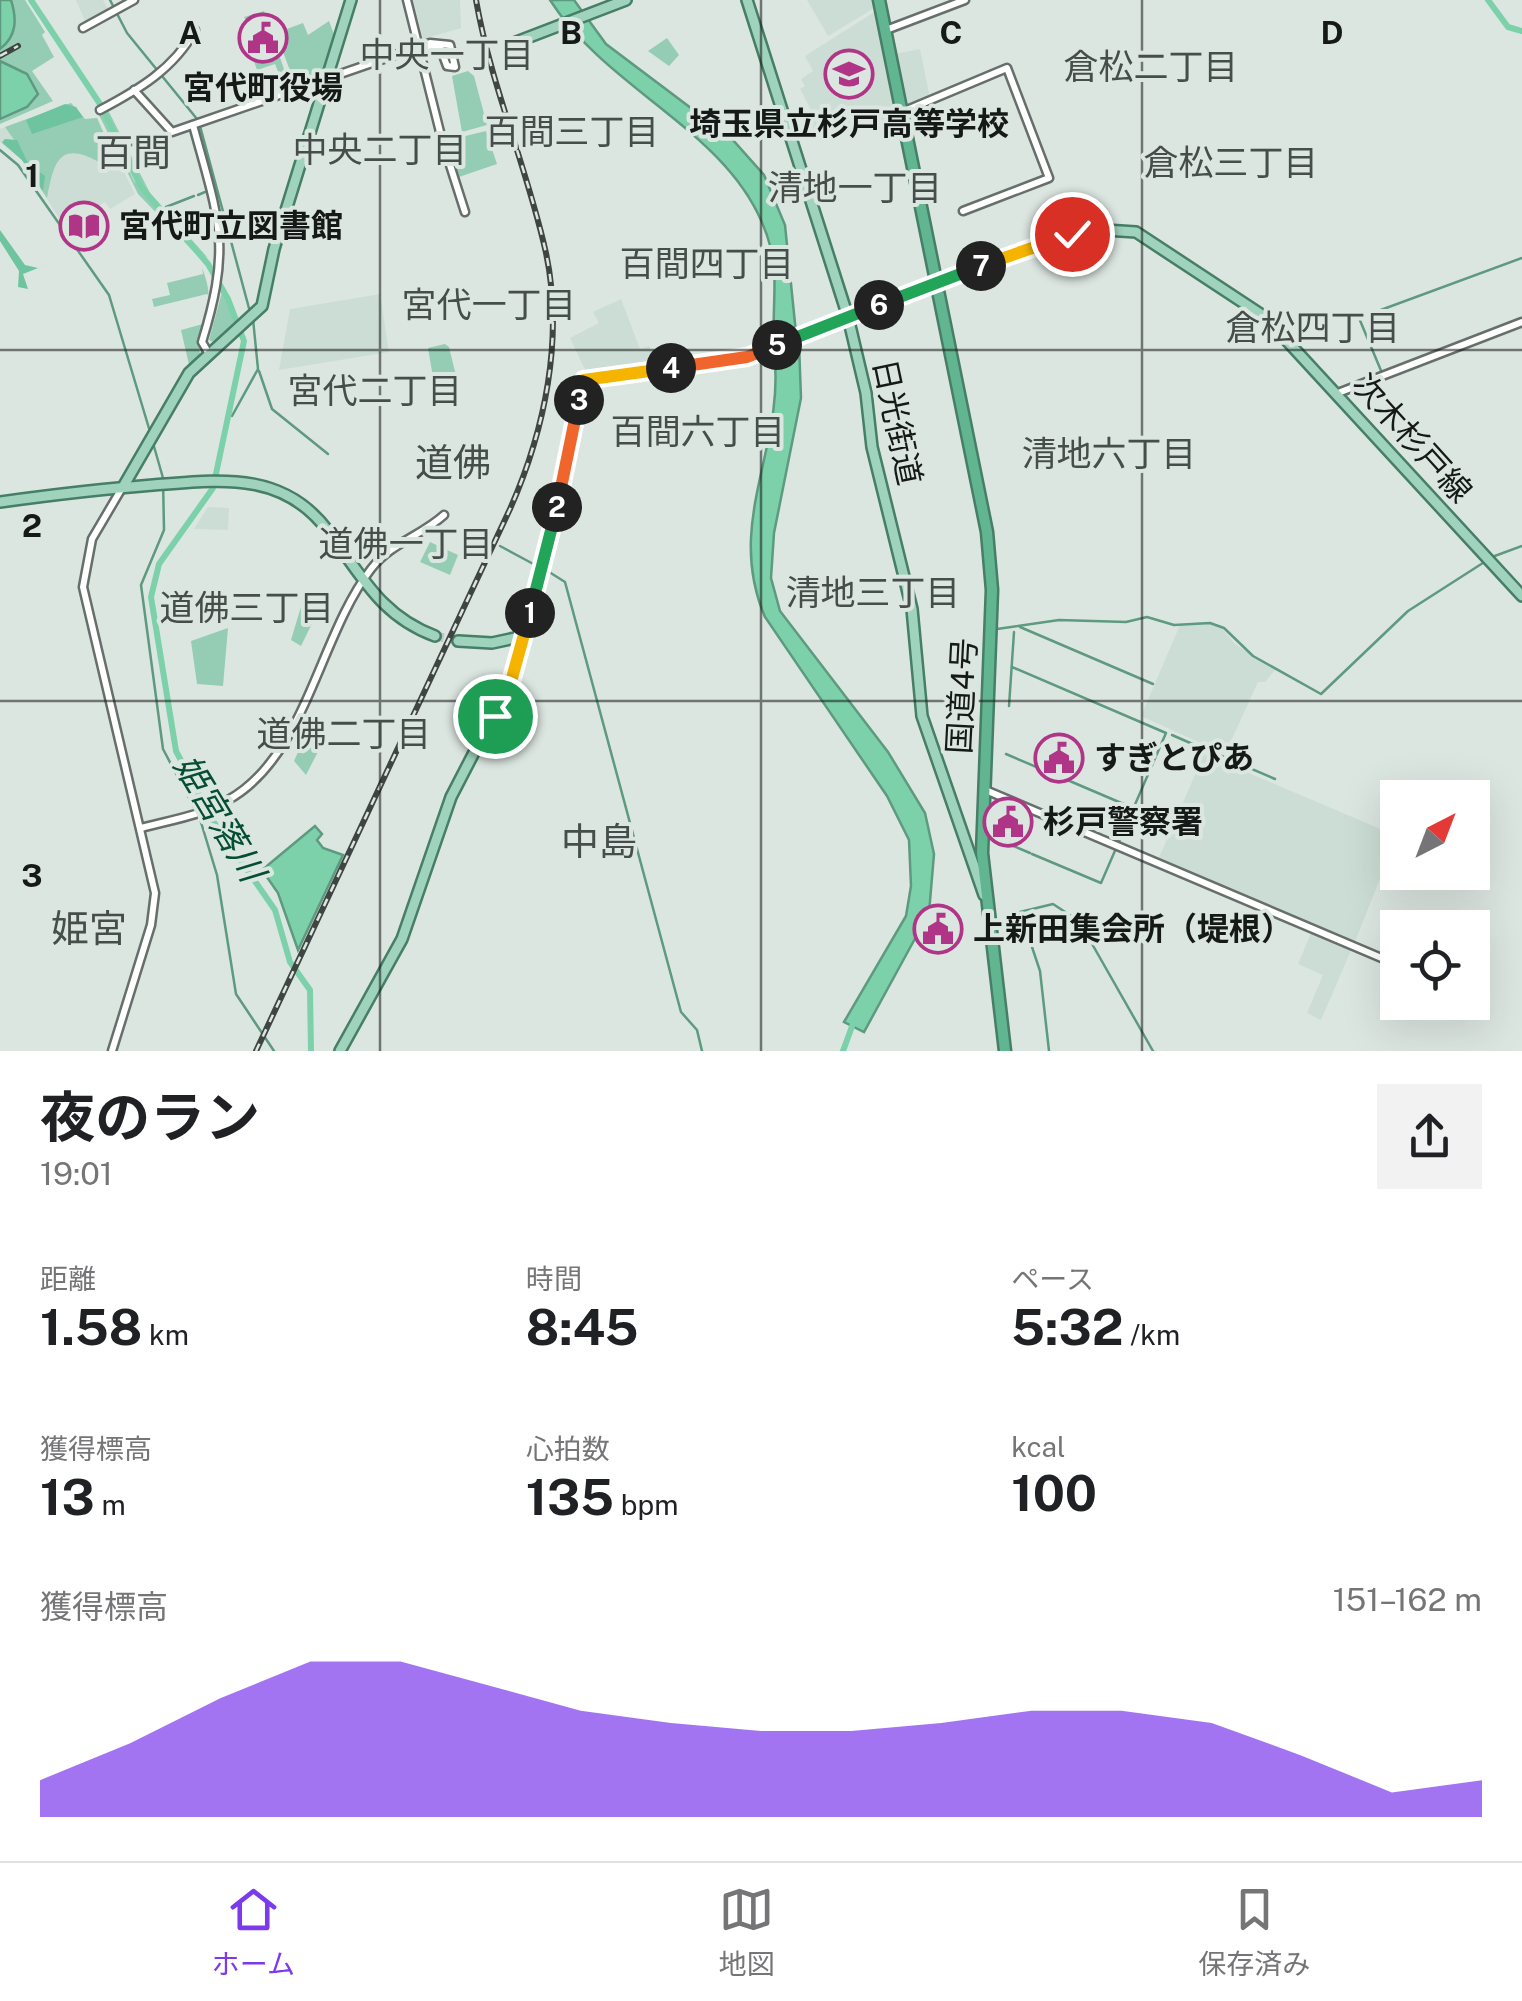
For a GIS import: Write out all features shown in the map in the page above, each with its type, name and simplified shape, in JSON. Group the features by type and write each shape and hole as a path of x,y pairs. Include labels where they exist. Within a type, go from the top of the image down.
{"highway":[{"name":"国道4号","path":"880,0 990,566 980,860"},
{"name":"日光街道","path":"980,860 1005,1051"}],"main road":[{"path":"123,487 180,385 209,354 240,330 264,302 274,249 351,0"},
{"path":"518,42 626,0"},
{"name":"日光街道","path":"747,0 848,317 866,394 872,447 912,609 922,716 980,860"},
{"name":"次木杉戸線","path":"524,636 573,441 582,382 747,357 937,282 1081,231 1131,231 1166,248 1265,317 1522,596"},
{"path":"0,502 207,478 265,486 299,503 327,529 362,582 398,618 435,636"},
{"path":"340,1051 402,940 451,797 502,702 524,636 492,642 458,641"}],"street":[{"path":"83,28 134,0"},
{"path":"407,0 465,212"},
{"path":"886,30 964,0"},
{"path":"104,108 161,73 184,50 195,30"},
{"path":"134,90 168,131 420,47 447,42 456,67 447,66 440,46 420,47"},
{"path":"902,112 1007,68 1049,178 963,211"},
{"path":"197,124 220,228 221,274 202,342 209,354"},
{"path":"1338,393 1522,322"},
{"path":"112,1051 154,908 141,828 83,586 92,539 123,487"},
{"path":"141,828 202,812 252,784 280,748 362,582 395,545 444,514"},
{"path":"982,788 1380,957"}],"shaded area":[{"path":"0,0 25,0 45,32 42,35 54,57 32,71 53,101 0,124"},
{"path":"0,0 11,0 15,20 10,39 0,49"},
{"path":"76,0 103,0 109,11 86,23"},
{"path":"413,0 460,0 461,28 423,39"},
{"path":"550,0 574,0 606,44 732,139 764,175 785,225 796,333 774,342 771,249 756,210 733,176 705,146 607,64 576,34"},
{"path":"807,0 874,0 876,7 828,36"},
{"path":"264,11 285,72 279,74 275,64 257,70 248,44 265,56 244,17"},
{"name":"埼玉県立杉戸高等学校","path":"876,11 897,112 876,132 869,122 858,126 856,121 821,142 806,117 810,108 800,89 805,86 801,79 813,71 805,56"},
{"path":"329,21 335,37 324,75 295,84 276,33 303,23 308,35"},
{"path":"667,38 679,55 669,66 648,51"},
{"name":"埼玉県立杉戸高等学校","path":"920,49 930,98 906,108 895,54"},
{"path":"0,61 27,74 38,94 27,107 0,119"},
{"path":"468,71 474,76 487,125 462,132 452,76"},
{"path":"257,73 235,83 239,95 270,81 274,91 239,104 231,82"},
{"path":"71,103 85,119 97,118 135,194 110,209 105,202 87,213 82,208 61,221 22,160 0,142 0,129"},
{"path":"71,103 85,119 97,118 111,150 101,163 76,153 61,158 47,198 22,160 2,143 15,141 5,127"},
{"path":"65,104 76,107 83,117 32,134 26,120"},
{"path":"108,110 150,193 208,258 180,232 145,189 117,144"},
{"path":"102,113 134,181 202,260 138,194 99,115"},
{"path":"486,131 497,164 456,178 445,141"},
{"path":"17,140 28,163 45,176 43,191 22,160 2,142"},
{"path":"0,230 25,265 38,268 71,255 23,274 28,289 18,287 19,271 0,241"},
{"path":"202,268 208,295 154,307 152,299 170,295 167,283 203,274"},
{"path":"222,292 238,328 217,344 209,340"},
{"path":"380,294 389,352 279,370 290,309"},
{"path":"621,299 640,349 649,346 660,369 588,376 570,338 599,323 593,312"},
{"path":"203,324 201,358 190,369 181,330"},
{"path":"799,343 801,398 774,533 771,578 780,611 888,752 925,813 934,854 929,913 864,1032 844,1022 906,916 911,886 909,840 887,796 765,617 754,582 753,516 772,420 774,352"},
{"path":"445,344 458,384 435,389 428,348"},
{"path":"208,507 229,508 228,530 194,529"},
{"path":"430,542 458,555 450,575 420,562"},
{"path":"303,600 320,607 301,646 291,640"},
{"path":"1199,622 1220,626 1235,644 1275,670 1265,682 1258,682 1225,754 1141,716 1180,625"},
{"path":"228,628 223,686 197,684 191,641"},
{"path":"308,730 325,738 306,775 294,761"},
{"path":"1204,754 1380,829 1380,879 1354,944 1158,860"},
{"path":"315,826 322,834 317,840 323,848 343,855 298,950 278,893 262,870"},
{"path":"1312,931 1352,948 1321,1020 1307,1013 1323,975 1298,964"}],"waterway":[{"name":"姫宮落川","path":"31,0 100,104 141,187 208,264 228,299 244,341 213,488 159,564 151,597 176,751 213,821 275,910 290,962 310,990 311,1051"},
{"path":"110,0 127,33 197,119"},
{"path":"1488,0 1508,27 1522,31"},
{"path":"200,126 250,312"},
{"path":"126,147 163,134"},
{"path":"0,150 18,165 109,295 151,435"},
{"path":"198,195 205,192"},
{"path":"166,207 194,196"},
{"path":"1382,373 1359,318 1522,258"},
{"path":"232,416 258,369 253,319"},
{"path":"259,371 272,409 328,454"},
{"path":"153,443 163,478 164,530 141,585 163,749 200,819 217,875 236,994 274,1051"},
{"path":"500,546 539,567"},
{"path":"1492,557 1522,546"},
{"path":"997,629 1059,620 1126,622 1147,617 1174,625 1210,623 1224,628 1253,656 1321,694 1408,611 1486,561"},
{"path":"546,570 565,582 681,1012 697,1030 702,1051"},
{"path":"1020,627 1153,684"},
{"path":"1009,706 1014,632"},
{"path":"1012,667 1166,733 1101,883 1032,854"},
{"path":"1172,735 1204,749"},
{"path":"1210,751 1275,779"},
{"path":"1006,754 1062,778"},
{"path":"1065,779 1133,808"},
{"path":"1136,809 1172,825"},
{"path":"992,837 1030,853"},
{"path":"1020,912 1053,904 1079,921 1153,1051"},
{"path":"1029,938 1040,971 1049,1051"},
{"path":"843,1051 854,1021"}],"tunnel":[{"path":"435,636 458,641"}],"railway":[{"path":"256,1051 510,509 542,416 553,318 546,253 476,0"},
{"path":"0,56 18,46"}],"place":[{"name":"宮代町役場","path":"263,38"},
{"name":"埼玉県立杉戸高等学校","path":"849,74"},
{"name":"宮代町立図書館","path":"84,226"},
{"name":"すぎとぴあ","path":"1059,758"},
{"name":"杉戸警察署","path":"1008,822"},
{"name":"上新田集会所（堤根）","path":"938,929"}],"district":[{"name":"中央一丁目","path":"447,55"},
{"name":"倉松二丁目","path":"1151,67"},
{"name":"百間三丁目","path":"572,132"},
{"name":"中央二丁目","path":"380,150"},
{"name":"百間","path":"133,153"},
{"name":"倉松三丁目","path":"1231,163"},
{"name":"清地一丁目","path":"855,188"},
{"name":"百間四丁目","path":"707,264"},
{"name":"宮代一丁目","path":"489,305"},
{"name":"倉松四丁目","path":"1313,328"},
{"name":"宮代二丁目","path":"375,391"},
{"name":"百間六丁目","path":"698,432"},
{"name":"清地六丁目","path":"1109,454"},
{"name":"道佛","path":"453,463"},
{"name":"道佛一丁目","path":"406,544"},
{"name":"清地三丁目","path":"873,593"},
{"name":"道佛三丁目","path":"247,608"},
{"name":"道佛二丁目","path":"344,734"},
{"name":"中島","path":"599,842"},
{"name":"姫宮","path":"89,929"}],"route":[{"path":"495,716 511,680 538,585 584,380 747,357 1072,234"}]}
